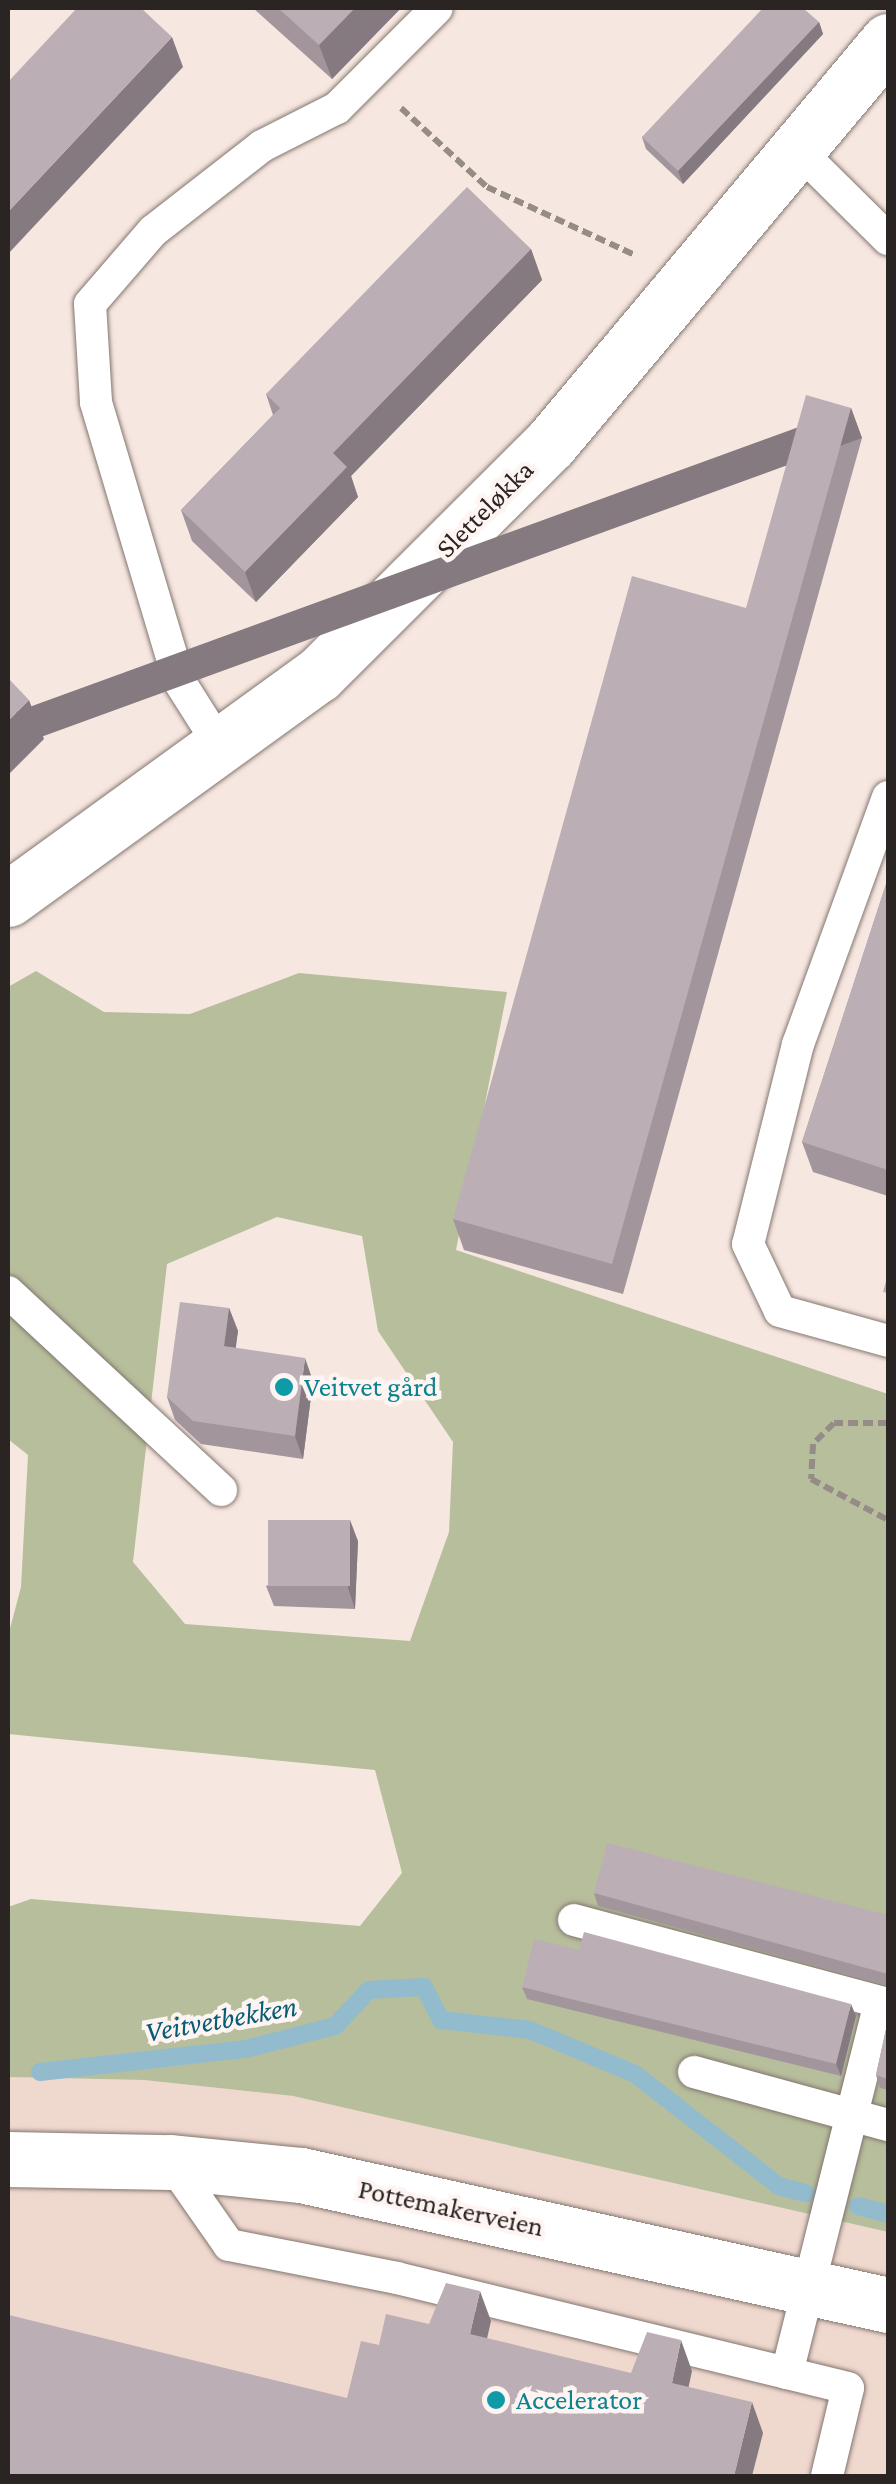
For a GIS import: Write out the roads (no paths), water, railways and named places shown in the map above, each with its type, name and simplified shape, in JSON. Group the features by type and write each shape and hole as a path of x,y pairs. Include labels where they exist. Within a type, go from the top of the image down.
{"street":[{"name":"Sletteløkka","path":"9,894 331,661 550,444 888,42"},
{"name":"Pottemakerveien","path":"8,2159 171,2162 301,2175 888,2305"}],"lane":[{"path":"219,744 179,681 96,402 90,304 153,231 262,146 337,108 437,8"},
{"path":"798,150 888,240"},
{"path":"888,796 798,1044 748,1244 780,1311 888,1342"},
{"path":"8,1292 220,1490"},
{"path":"574,1920 884,2003 851,2114 787,2374"},
{"path":"694,2072 888,2125"},
{"path":"171,2162 229,2246 397,2278 848,2388 828,2476"}],"waterway":[{"name":"Veitvetbekken","path":"40,2072 246,2049 335,2026 369,1990 424,1987 441,2020 530,2030 635,2074 779,2186 806,2193"},
{"name":"Veitvetbekken","path":"858,2206 888,2214"}],"place":[{"name":"Veitvet gård","path":"284,1387"},
{"name":"Accelerator","path":"496,2400"}]}
